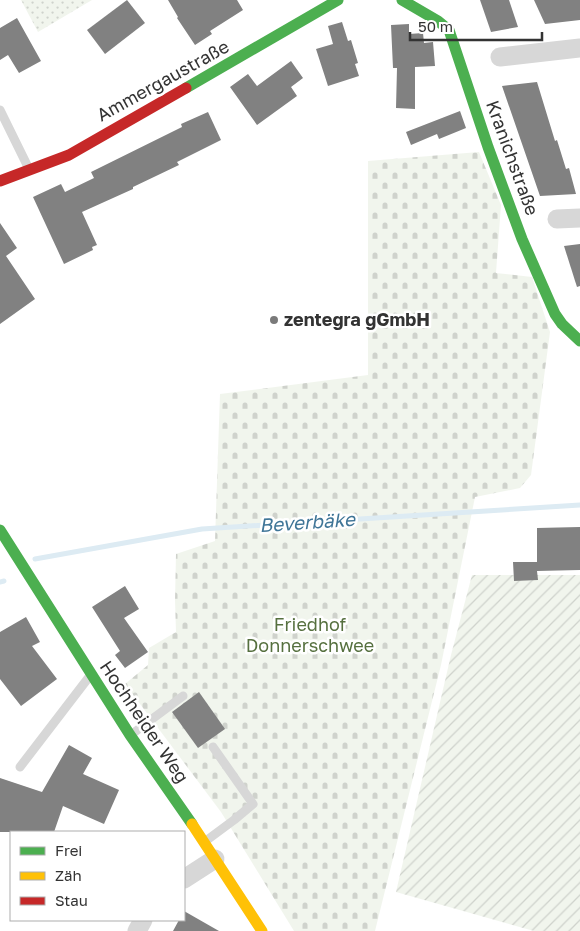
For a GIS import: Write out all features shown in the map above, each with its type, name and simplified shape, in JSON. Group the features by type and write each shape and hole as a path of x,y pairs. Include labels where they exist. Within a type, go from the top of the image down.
{"street":[{"name":"Ammergaustraße","path":"0,181 69,154 338,0"},
{"name":"Kranichstraße","path":"402,0 431,15 449,30 488,147 522,239 555,314 562,324 580,341"},
{"path":"500,57 580,48"},
{"path":"557,219 580,218"},
{"name":"Hochheider Weg","path":"0,530 7,556 91,674 130,735 204,841 262,931"},
{"path":"185,879 215,859"}],"lane":[{"path":"0,110 29,170"},
{"path":"20,767 91,674"},
{"path":"130,735 183,696"},
{"path":"204,841 253,804 213,747"}],"green space":[{"path":"21,0 92,0 38,32"},
{"name":"Friedhof Donnerschwee","path":"479,152 501,205 496,273 532,277 550,332 531,475 520,488 475,497 441,665 375,931 294,931 221,812 125,684 148,665 149,648 176,632 176,554 215,541 220,394 368,375 368,161"},
{"path":"472,575 580,575 580,931 534,931 396,892 451,655"}],"building":[{"path":"127,0 145,23 105,54 87,30"},
{"path":"168,0 237,0 243,10 210,31 212,34 195,45 177,18"},
{"path":"480,0 509,0 518,27 491,32"},
{"path":"534,0 580,0 580,20 545,24"},
{"path":"17,18 41,61 19,73 8,55 0,60 0,28"},
{"path":"342,22 348,41 351,40 358,63 355,64 359,76 328,86 316,49 333,44 328,26"},
{"path":"409,24 409,34 423,33 424,43 433,42 435,66 415,67 415,109 396,108 397,68 393,68 391,25"},
{"path":"291,61 303,78 291,87 297,96 257,125 230,87 248,74 257,86"},
{"path":"537,82 555,141 557,140 566,169 569,168 576,194 540,196 502,86"},
{"path":"460,111 466,128 439,139 437,134 411,145 406,132"},
{"path":"208,112 221,140 177,162 179,165 133,187 133,189 82,212 97,245 92,247 93,250 64,264 33,197 61,184 65,192 94,178 91,172 182,127 181,124"},
{"path":"0,223 17,248 6,256 35,299 0,324"},
{"path":"580,244 580,286 577,287 564,246"},
{"path":"580,527 580,570 537,571 538,580 514,581 513,562 537,562 537,528"},
{"path":"125,586 139,609 124,618 148,652 125,668 115,655 120,651 92,607"},
{"path":"26,617 40,642 32,646 57,679 21,706 0,679 0,632"},
{"path":"199,692 225,729 198,748 172,712"},
{"path":"69,745 92,758 83,774 119,790 104,824 63,806 54,831 0,832 0,778 42,792"},
{"path":"185,912 219,931 173,931 178,921 185,921"}],"waterway":[{"name":"Beverbäke","path":"35,559 202,529 580,505"},
{"name":"Beverbäke","path":"0,582 4,581"}],"traffic: fast":[{"path":"186,88 338,0"},
{"path":"402,0 438,21 449,30 488,147 522,239 555,314 562,324 580,341"},
{"path":"0,530 130,735 192,824"}],"traffic: slow":[{"path":"192,824 262,931"}],"traffic: jam":[{"path":"0,181 69,155 186,88"}],"place":[{"name":"zentegra gGmbH","path":"274,320"}]}
